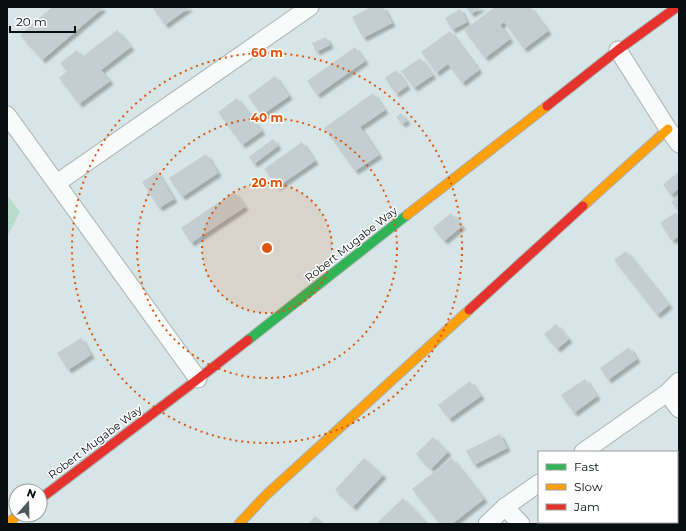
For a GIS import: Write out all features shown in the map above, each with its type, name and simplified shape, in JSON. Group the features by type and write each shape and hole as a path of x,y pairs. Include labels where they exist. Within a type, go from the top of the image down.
{"street":[{"path":"57,183 310,7"},
{"name":"Robert Mugabe Way","path":"48,493 198,379 618,50 677,7"},
{"path":"618,50 679,144"},
{"path":"7,115 198,379"},
{"path":"239,524 265,496 668,129"},
{"path":"584,451 667,393 679,381"},
{"path":"667,393 679,409"},
{"path":"487,524 505,507 538,484"},
{"path":"505,507 521,524"}],"green space":[{"path":"7,195 20,212 7,237"}],"building":[{"path":"52,7 103,8 42,60 20,35"},
{"path":"152,7 190,7 165,25"},
{"path":"371,7 383,7 392,23 363,38 352,17"},
{"path":"466,7 482,7 471,14"},
{"path":"495,7 530,7 548,31 524,49 504,22 500,25 510,39 485,58 464,30"},
{"path":"460,9 467,22 452,30 445,18"},
{"path":"117,30 131,47 101,70 110,81 79,104 59,78 67,71 60,63 77,50 82,57"},
{"path":"450,31 479,70 462,83 448,64 436,73 421,52"},
{"path":"326,37 330,45 316,52 312,43"},
{"path":"355,47 365,61 317,95 307,81"},
{"path":"420,58 433,75 414,88 401,71"},
{"path":"396,70 407,86 396,94 385,78"},
{"path":"275,76 289,96 262,115 248,96"},
{"path":"373,93 385,110 360,127 379,155 355,171 324,128"},
{"path":"237,98 262,131 242,145 218,112"},
{"path":"401,113 407,121 402,124 396,117"},
{"path":"273,139 278,146 254,164 249,157"},
{"path":"302,142 315,161 277,187 264,169"},
{"path":"206,154 218,173 182,197 169,178"},
{"path":"157,172 174,199 159,208 142,182"},
{"path":"678,172 679,188 671,195 663,185"},
{"path":"234,192 245,207 191,243 181,228"},
{"path":"679,195 679,211 671,202"},
{"path":"676,212 679,216 679,236 672,241 660,223"},
{"path":"451,213 462,226 444,241 433,228"},
{"path":"626,251 669,305 657,315 614,260"},
{"path":"556,324 569,339 557,349 544,334"},
{"path":"81,338 91,355 68,370 57,353"},
{"path":"629,347 637,359 608,380 600,368"},
{"path":"585,379 597,396 574,413 561,395"},
{"path":"470,381 481,396 449,419 438,405"},
{"path":"500,434 507,448 474,465 466,451"},
{"path":"433,437 448,452 431,469 416,454"},
{"path":"364,458 383,475 353,507 335,490"},
{"path":"452,458 484,499 452,524 440,524 412,489"},
{"path":"403,498 428,524 376,524"},
{"path":"315,516 323,524 308,524"}],"traffic: fast":[{"path":"248,340 407,215"}],"traffic: slow":[{"path":"407,215 547,106"},
{"path":"583,206 668,129"},
{"path":"239,524 265,496 469,310"}],"traffic: jam":[{"path":"547,106 618,50 677,7"},
{"path":"469,310 583,206"},
{"path":"48,493 248,340"}]}
